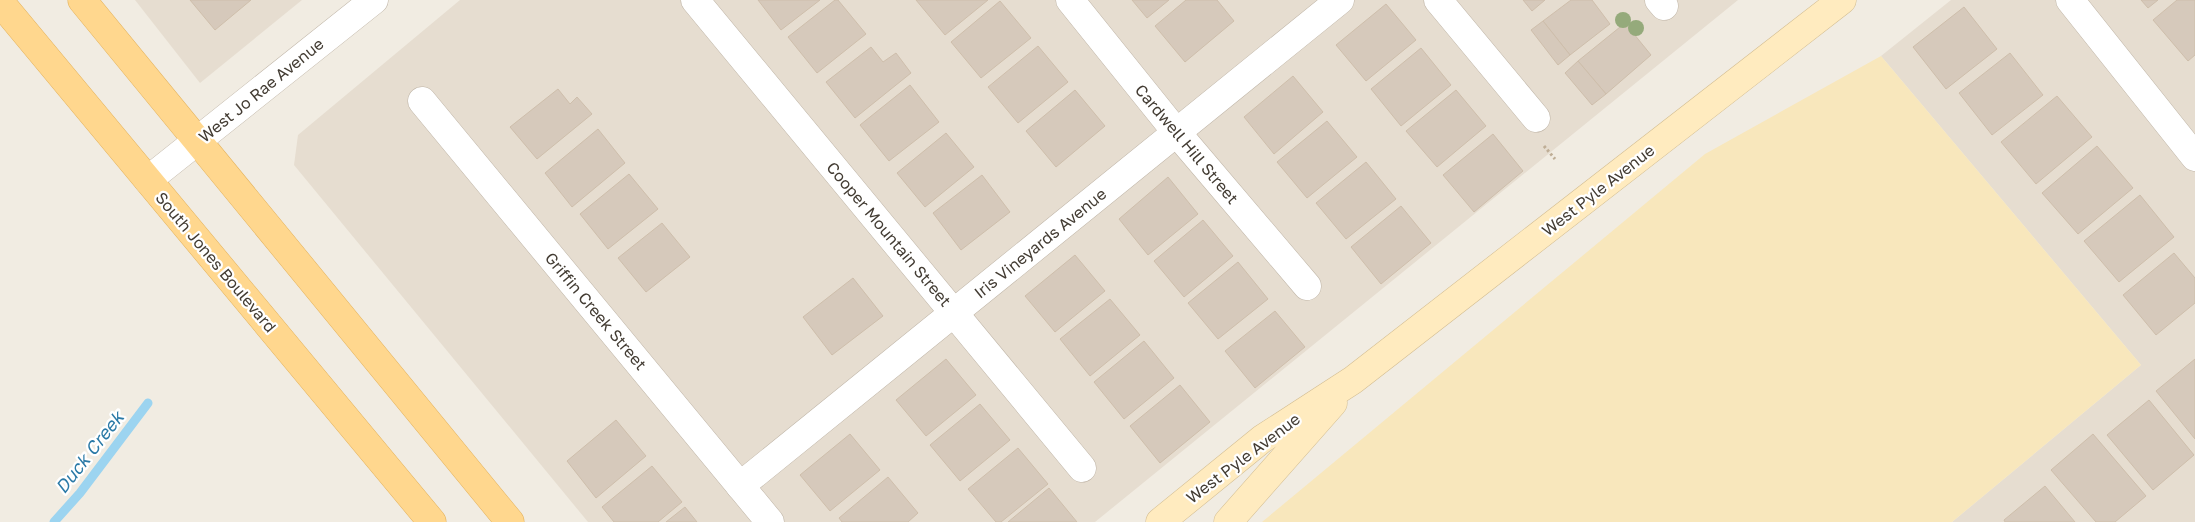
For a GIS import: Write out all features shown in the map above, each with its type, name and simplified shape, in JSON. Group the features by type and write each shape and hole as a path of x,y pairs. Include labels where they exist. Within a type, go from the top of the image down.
{"main road":[{"path":"82,0 510,522"},
{"name":"South Jones Boulevard","path":"0,2 432,522"}],"street":[{"name":"West Jo Rae Avenue","path":"148,180 374,0"},
{"name":"Cooper Mountain Street","path":"695,0 1082,468"},
{"name":"Cardwell Hill Street","path":"1070,0 1177,133 1307,286"},
{"name":"Iris Vineyards Avenue","path":"740,486 1340,0"},
{"path":"1438,0 1536,118"},
{"name":"West Pyle Avenue","path":"1160,522 1262,439 1354,380 1842,0"},
{"path":"2070,0 2195,157"},
{"name":"Griffin Creek Street","path":"422,101 770,522"},
{"name":"West Pyle Avenue","path":"1228,522 1354,380"}],"path":[{"path":"1545,147 1555,159"}],"shaded area":[{"path":"135,0 302,0 200,83"},
{"path":"460,0 1738,0 1095,522 588,522 294,165 298,135"},
{"path":"1951,0 2195,0 2195,522 1952,522 2141,365 1881,56"}],"sand":[{"path":"1881,56 2141,365 1952,522 1262,522 1705,154"}],"building":[{"path":"190,0 251,0 215,30"},
{"path":"758,0 820,0 781,30"},
{"path":"835,0 838,0 866,34 817,73 788,37"},
{"path":"916,0 988,0 945,35"},
{"path":"1132,0 1169,0 1147,18"},
{"path":"1186,0 1217,0 1234,21 1185,62 1155,26"},
{"path":"1523,0 1545,0 1532,11"},
{"path":"1571,0 1592,0 1610,24 1570,55 1543,21"},
{"path":"2141,0 2158,0 2148,8"},
{"path":"2177,0 2195,0 2195,55 2188,61 2153,20"},
{"path":"1000,1 1031,38 981,78 951,42"},
{"path":"1386,4 1416,40 1366,81 1336,45"},
{"path":"1964,7 1997,49 1946,89 1913,47"},
{"path":"1543,21 1570,55 1558,65 1531,30"},
{"path":"1625,23 1651,55 1606,94 1578,61"},
{"path":"1038,46 1068,82 1018,123 988,87"},
{"path":"871,47 883,62 896,53 911,73 855,118 826,82"},
{"path":"1421,48 1451,85 1401,126 1371,89"},
{"path":"2010,53 2043,95 1992,135 1959,93"},
{"path":"1578,61 1606,94 1592,105 1565,73"},
{"path":"1293,76 1323,112 1274,154 1244,117"},
{"path":"910,85 939,122 889,161 860,125"},
{"path":"558,89 570,104 577,97 592,114 537,159 510,127"},
{"path":"1075,90 1105,126 1056,167 1026,131"},
{"path":"1456,90 1486,126 1437,167 1406,131"},
{"path":"2057,96 2092,137 2036,184 2001,142"},
{"path":"1327,121 1357,157 1307,198 1277,162"},
{"path":"598,129 625,163 572,207 545,173"},
{"path":"946,133 974,167 925,207 897,173"},
{"path":"1493,134 1523,171 1474,212 1443,175"},
{"path":"2097,146 2133,188 2078,234 2042,193"},
{"path":"1366,162 1396,199 1346,239 1316,203"},
{"path":"629,174 658,209 608,249 580,214"},
{"path":"982,175 1010,212 961,250 933,213"},
{"path":"1168,177 1198,214 1148,255 1119,219"},
{"path":"2140,195 2174,237 2119,282 2084,241"},
{"path":"1401,206 1431,243 1381,284 1351,247"},
{"path":"1203,220 1233,256 1184,297 1154,261"},
{"path":"662,223 690,257 646,292 618,258"},
{"path":"2174,253 2195,278 2195,303 2156,335 2123,295"},
{"path":"1075,255 1105,291 1055,332 1025,296"},
{"path":"1238,262 1268,299 1218,339 1188,303"},
{"path":"853,278 883,316 832,355 803,317"},
{"path":"1110,299 1140,335 1090,376 1060,339"},
{"path":"1275,311 1305,347 1255,388 1225,351"},
{"path":"1144,341 1174,378 1124,419 1094,382"},
{"path":"946,359 976,395 926,436 896,400"},
{"path":"2195,359 2195,439 2156,391"},
{"path":"1180,385 1210,422 1160,463 1130,426"},
{"path":"2149,400 2194,455 2153,490 2107,435"},
{"path":"980,404 1010,440 960,481 930,445"},
{"path":"616,420 646,456 596,498 567,461"},
{"path":"850,434 880,470 830,511 800,475"},
{"path":"2093,434 2146,496 2115,522 2096,522 2051,470"},
{"path":"1018,448 1048,484 1001,522 996,522 968,489"},
{"path":"652,466 682,502 658,522 614,522 602,507"},
{"path":"888,477 918,513 908,522 842,522 839,518"},
{"path":"2045,486 2075,522 2005,522 2004,520"},
{"path":"1049,488 1077,522 1008,522"},
{"path":"685,507 697,522 666,522"}],"waterway":[{"name":"Duck Creek","path":"54,522 80,493 148,403"}]}
